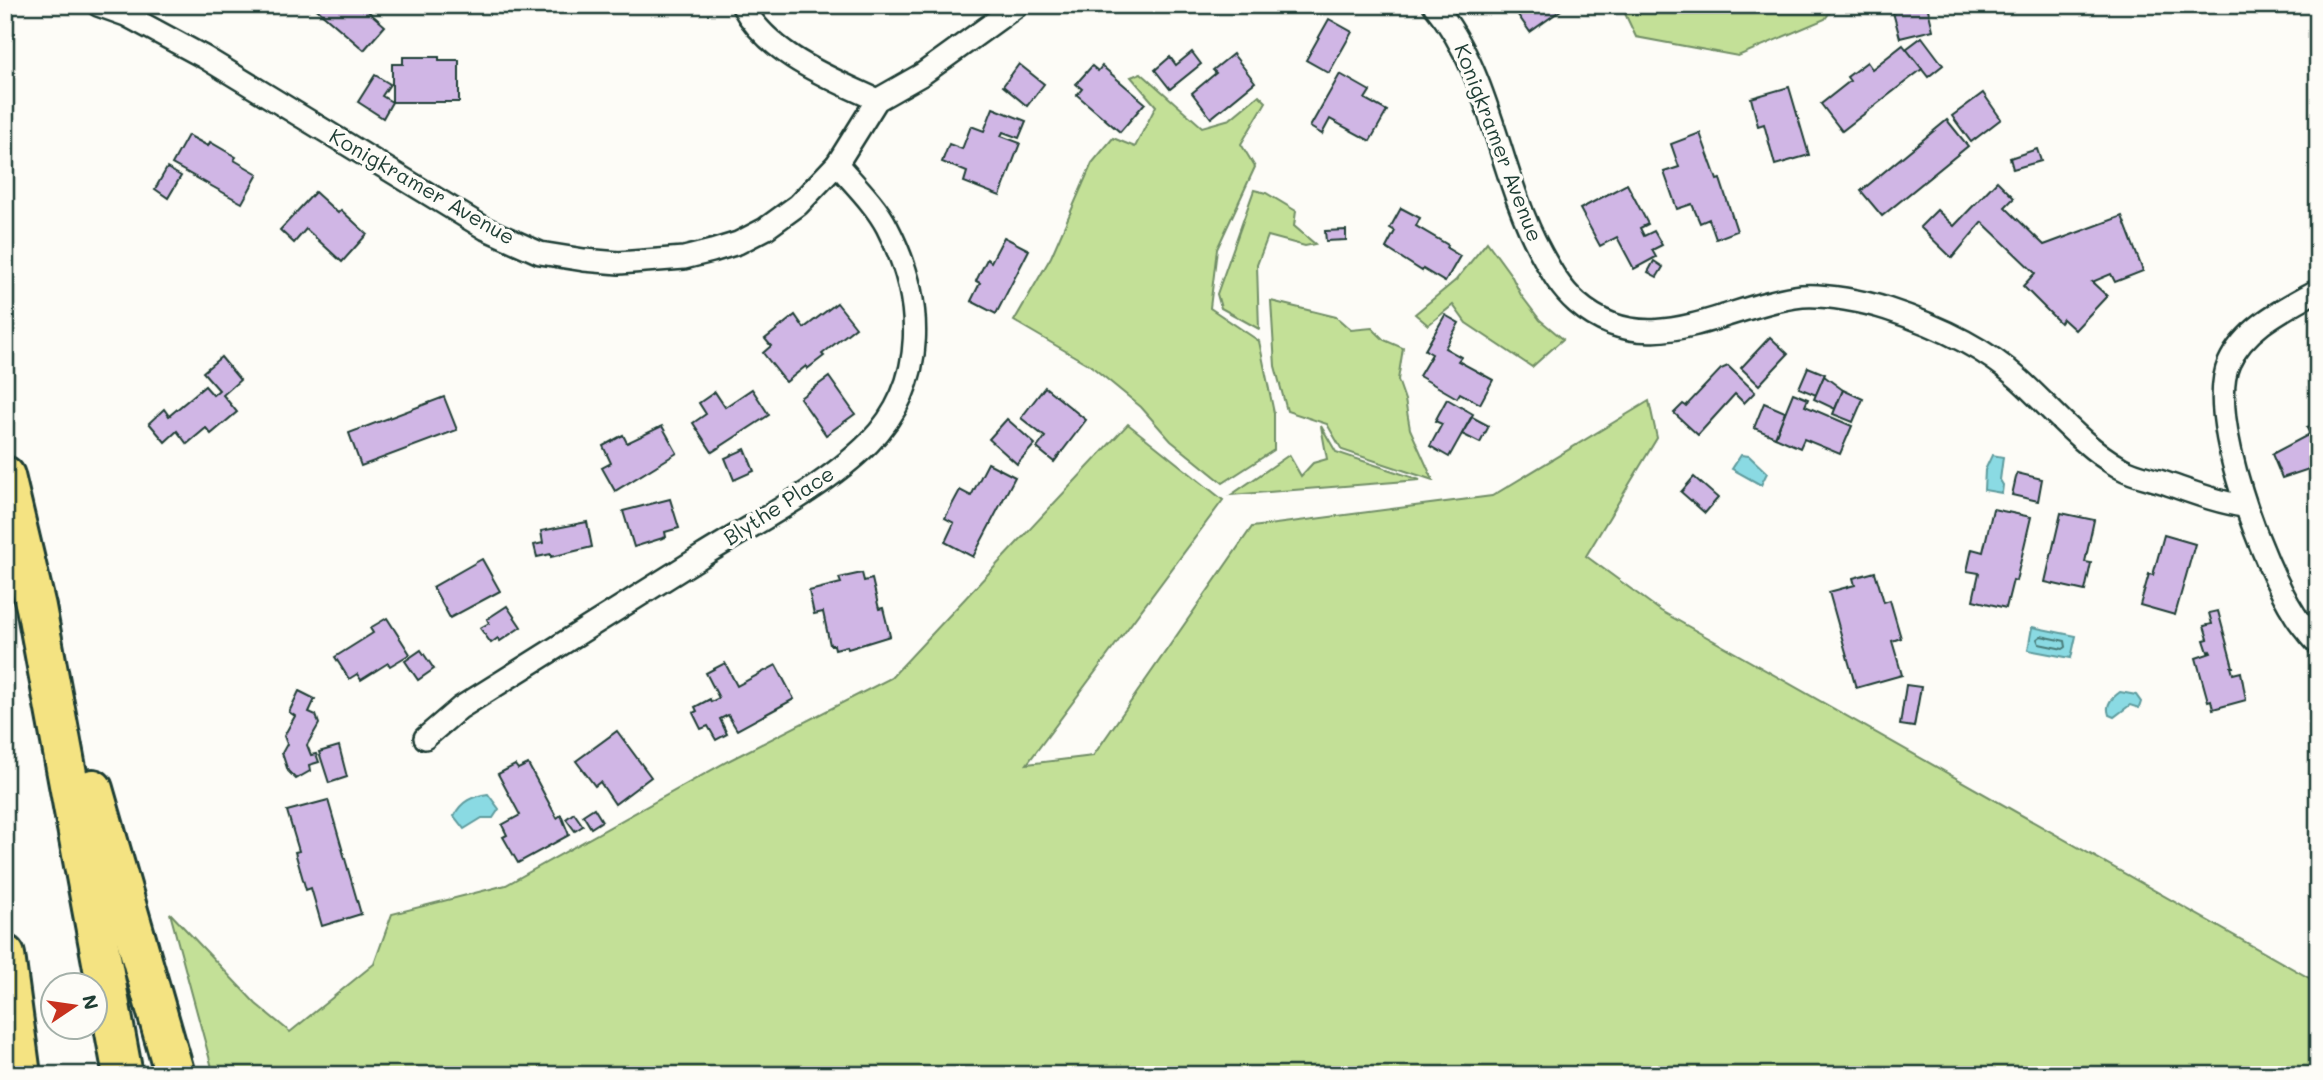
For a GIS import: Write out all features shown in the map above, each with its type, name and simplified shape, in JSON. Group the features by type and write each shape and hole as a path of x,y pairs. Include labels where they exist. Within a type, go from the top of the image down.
{"highway":[{"path":"5,476 36,607 123,1075"},
{"path":"36,607 175,1075"},
{"path":"5,955 21,1075"}],"street":[{"name":"Konigkramer Avenue","path":"98,5 126,15 204,57 486,229 540,253 619,263 684,258 738,243 765,229 798,205 838,164 877,100 921,75 1018,5"},
{"path":"742,5 751,23 778,46 808,67 877,100"},
{"name":"Konigkramer Avenue","path":"1434,5 1452,26 1470,63 1527,227 1556,282 1599,320 1626,330 1660,332 1804,296 1842,299 1886,309 1946,334 1996,361 2018,378 2085,443 2123,469 2224,503 2244,506"},
{"name":"Blythe Place","path":"425,738 460,708 809,489 869,443 894,411 912,363 916,328 912,296 902,259 885,224 838,164"},
{"path":"2318,290 2277,313 2246,338 2228,364 2224,391 2227,439 2244,506 2294,615 2318,644"}],"green space":[{"path":"1621,5 1835,5 1825,19 1738,56 1636,37"},
{"path":"1141,73 1202,127 1230,119 1259,95 1266,102 1241,144 1255,167 1217,249 1210,308 1259,341 1274,413 1274,450 1223,483 1171,441 1141,407 1091,366 1014,321 1051,257 1092,163 1113,138 1135,147 1156,106 1131,77"},
{"path":"1254,190 1266,193 1296,211 1294,226 1315,244 1305,246 1268,236 1257,265 1259,329 1221,308 1217,294"},
{"path":"1487,242 1540,320 1563,339 1532,367 1466,323 1453,305 1428,325 1415,314 1456,280"},
{"path":"1271,301 1336,317 1351,330 1372,328 1384,340 1403,348 1398,380 1410,429 1433,480 1342,450 1327,424 1287,411 1275,366"},
{"path":"1649,401 1657,438 1586,556 1661,611 2318,983 2318,1075 214,1075 170,913 256,1004 290,1032 374,964 392,914 506,885 728,761 891,678 1128,424 1223,500 1027,764 1093,756 1252,527 1492,496"},
{"path":"1321,426 1336,452 1420,480 1231,495 1289,455 1301,476 1313,463 1327,459"}],"water":[{"path":"1741,455 1749,456 1767,473 1761,485 1732,469"},
{"path":"1992,455 2003,457 2000,480 2003,485 2002,493 1984,490 1985,470"},
{"path":"2032,627 2076,636 2071,658 2028,650"},
{"path":"2120,692 2136,695 2141,702 2139,708 2130,705 2114,717 2109,715 2109,704"},
{"path":"488,794 499,809 493,818 482,818 464,829 454,816 457,811 468,800"}],"building":[{"path":"312,5 361,5 385,26 364,50"},
{"path":"1511,5 1568,5 1530,32"},
{"path":"1891,5 1927,5 1933,30 1900,38"},
{"path":"1329,19 1352,32 1329,73 1306,60"},
{"path":"1922,37 1943,65 1928,77 1906,49"},
{"path":"1903,45 1922,69 1842,131 1821,104 1850,81 1847,77 1867,62 1872,69"},
{"path":"1192,52 1201,64 1170,89 1155,70 1170,57 1176,65"},
{"path":"1233,54 1255,82 1211,118 1192,93 1216,73 1213,70"},
{"path":"403,57 459,60 459,102 392,102 392,64 403,64"},
{"path":"1019,64 1044,84 1027,106 1003,86"},
{"path":"1092,66 1098,71 1102,66 1145,103 1120,132 1077,95 1082,89 1076,84"},
{"path":"1340,74 1370,91 1365,99 1387,111 1370,141 1330,119 1322,134 1310,127"},
{"path":"375,75 390,84 382,96 392,102 383,118 358,102"},
{"path":"1789,87 1809,155 1775,165 1764,124 1758,126 1751,98"},
{"path":"1983,93 2001,119 1971,142 1952,116"},
{"path":"993,108 1026,121 1019,138 1003,132 1001,136 1020,143 1000,196 964,182 967,172 942,162 949,144 962,149 971,126 984,131"},
{"path":"1947,120 1968,146 1882,216 1861,191"},
{"path":"1700,133 1717,180 1720,179 1737,231 1716,239 1709,219 1700,223 1692,204 1677,209 1664,172 1679,167 1671,144"},
{"path":"188,135 208,146 210,142 258,174 242,203 172,164"},
{"path":"2037,149 2041,161 2013,169 2010,158"},
{"path":"167,168 181,176 168,198 155,189"},
{"path":"1997,181 2014,198 2005,207 2044,245 2122,216 2143,271 2115,282 2111,274 2092,282 2107,296 2075,330 2063,319 2060,323 2023,286 2035,273 1982,222 1952,258 1920,227 1937,210 1954,226"},
{"path":"1627,184 1648,224 1640,228 1644,236 1654,231 1662,245 1652,250 1656,257 1634,269 1617,237 1600,246 1580,209"},
{"path":"315,192 338,213 341,210 367,234 342,262 306,229 294,243 280,230"},
{"path":"1401,208 1420,218 1416,226 1448,245 1447,248 1460,256 1445,282 1386,248 1395,231 1390,228"},
{"path":"1346,230 1346,240 1326,241 1325,231"},
{"path":"1004,237 1029,250 996,314 971,301 980,283 976,281 987,259 991,262"},
{"path":"1654,261 1663,267 1657,277 1648,272"},
{"path":"837,303 856,327 822,354 824,356 786,382 763,353 771,346 765,339 795,315 804,328"},
{"path":"1445,315 1459,323 1445,348 1461,357 1458,361 1493,380 1480,404 1460,393 1457,398 1419,376 1432,354 1425,350"},
{"path":"1770,337 1788,354 1759,385 1741,368"},
{"path":"221,357 240,380 223,395 237,412 211,434 206,428 187,444 177,431 165,442 149,423 164,409 169,416 205,386 213,395 219,390 203,372"},
{"path":"1728,366 1755,392 1744,403 1735,394 1698,435 1674,413 1683,404 1686,406 1721,369"},
{"path":"1808,367 1825,374 1816,395 1799,388"},
{"path":"1824,376 1843,390 1835,409 1814,399"},
{"path":"829,377 855,414 826,435 800,398"},
{"path":"1045,387 1086,420 1054,462 1037,448 1045,437 1021,418"},
{"path":"752,389 769,415 712,452 693,423 706,414 699,403 715,392 725,407"},
{"path":"1843,390 1863,399 1853,422 1833,414"},
{"path":"1793,393 1808,399 1805,406 1852,426 1840,454 1804,439 1800,448 1775,437"},
{"path":"444,397 457,430 361,466 349,433"},
{"path":"1447,399 1473,414 1449,457 1430,446 1442,424 1435,421"},
{"path":"1764,403 1785,412 1775,437 1754,428"},
{"path":"1472,417 1489,426 1480,443 1462,434"},
{"path":"1007,419 1035,444 1017,464 989,439"},
{"path":"2318,424 2318,466 2282,478 2272,454 2310,434 2307,428"},
{"path":"662,426 677,453 615,491 602,468 611,463 603,446 623,435 627,443"},
{"path":"745,449 754,471 734,480 725,458"},
{"path":"988,463 1015,477 973,557 945,542 954,523 945,518 960,490 971,496"},
{"path":"2017,473 2042,479 2038,501 2012,495"},
{"path":"1694,477 1718,498 1705,513 1681,492"},
{"path":"670,499 679,528 665,532 666,537 634,547 623,511"},
{"path":"1993,509 2031,517 2016,581 2013,580 2006,608 1973,600 1979,573 1967,571 1972,549 1983,552"},
{"path":"2061,513 2094,520 2085,562 2091,563 2085,591 2045,582"},
{"path":"587,522 592,547 551,557 551,554 537,557 534,545 543,543 541,531"},
{"path":"2164,535 2195,544 2175,615 2140,605 2149,574 2153,575"},
{"path":"482,559 500,591 450,618 433,587"},
{"path":"1875,572 1884,602 1890,600 1901,638 1892,641 1902,675 1856,688 1829,592 1855,585 1853,578"},
{"path":"862,573 864,581 872,579 879,609 883,608 890,636 848,649 847,646 835,649 834,645 830,645 823,612 814,614 809,591 841,583 839,578"},
{"path":"507,606 521,627 500,641 498,638 491,643 480,628 489,623 487,619"},
{"path":"2218,611 2233,674 2241,672 2246,700 2213,709 2211,700 2208,701 2196,658 2211,653 2208,652 2204,640 2208,639 2204,626 2212,624 2209,613"},
{"path":"387,618 410,654 390,666 388,663 361,680 357,674 349,679 335,657 373,633 370,628"},
{"path":"421,650 434,669 418,680 405,661"},
{"path":"725,663 737,686 776,665 794,699 737,730 728,715 720,719 727,734 716,740 708,726 701,729 693,713 697,711 695,707 710,699 711,702 719,698 706,673"},
{"path":"1906,685 1921,687 1914,727 1900,725"},
{"path":"299,691 315,699 309,712 316,715 319,724 307,745 311,755 316,754 319,762 309,765 310,771 296,779 288,771 282,753 287,744 284,736 295,716 289,712"},
{"path":"617,731 651,777 615,804 600,782 595,786 576,761"},
{"path":"339,746 347,777 329,783 319,752"},
{"path":"528,764 557,818 561,815 569,835 518,863 503,837 507,835 502,825 520,815 498,774 515,765 518,769"},
{"path":"328,800 361,914 322,926 311,888 306,890 295,852 299,851 287,811"},
{"path":"594,808 602,821 591,828 583,815"},
{"path":"574,813 583,826 575,831 566,819"}]}
